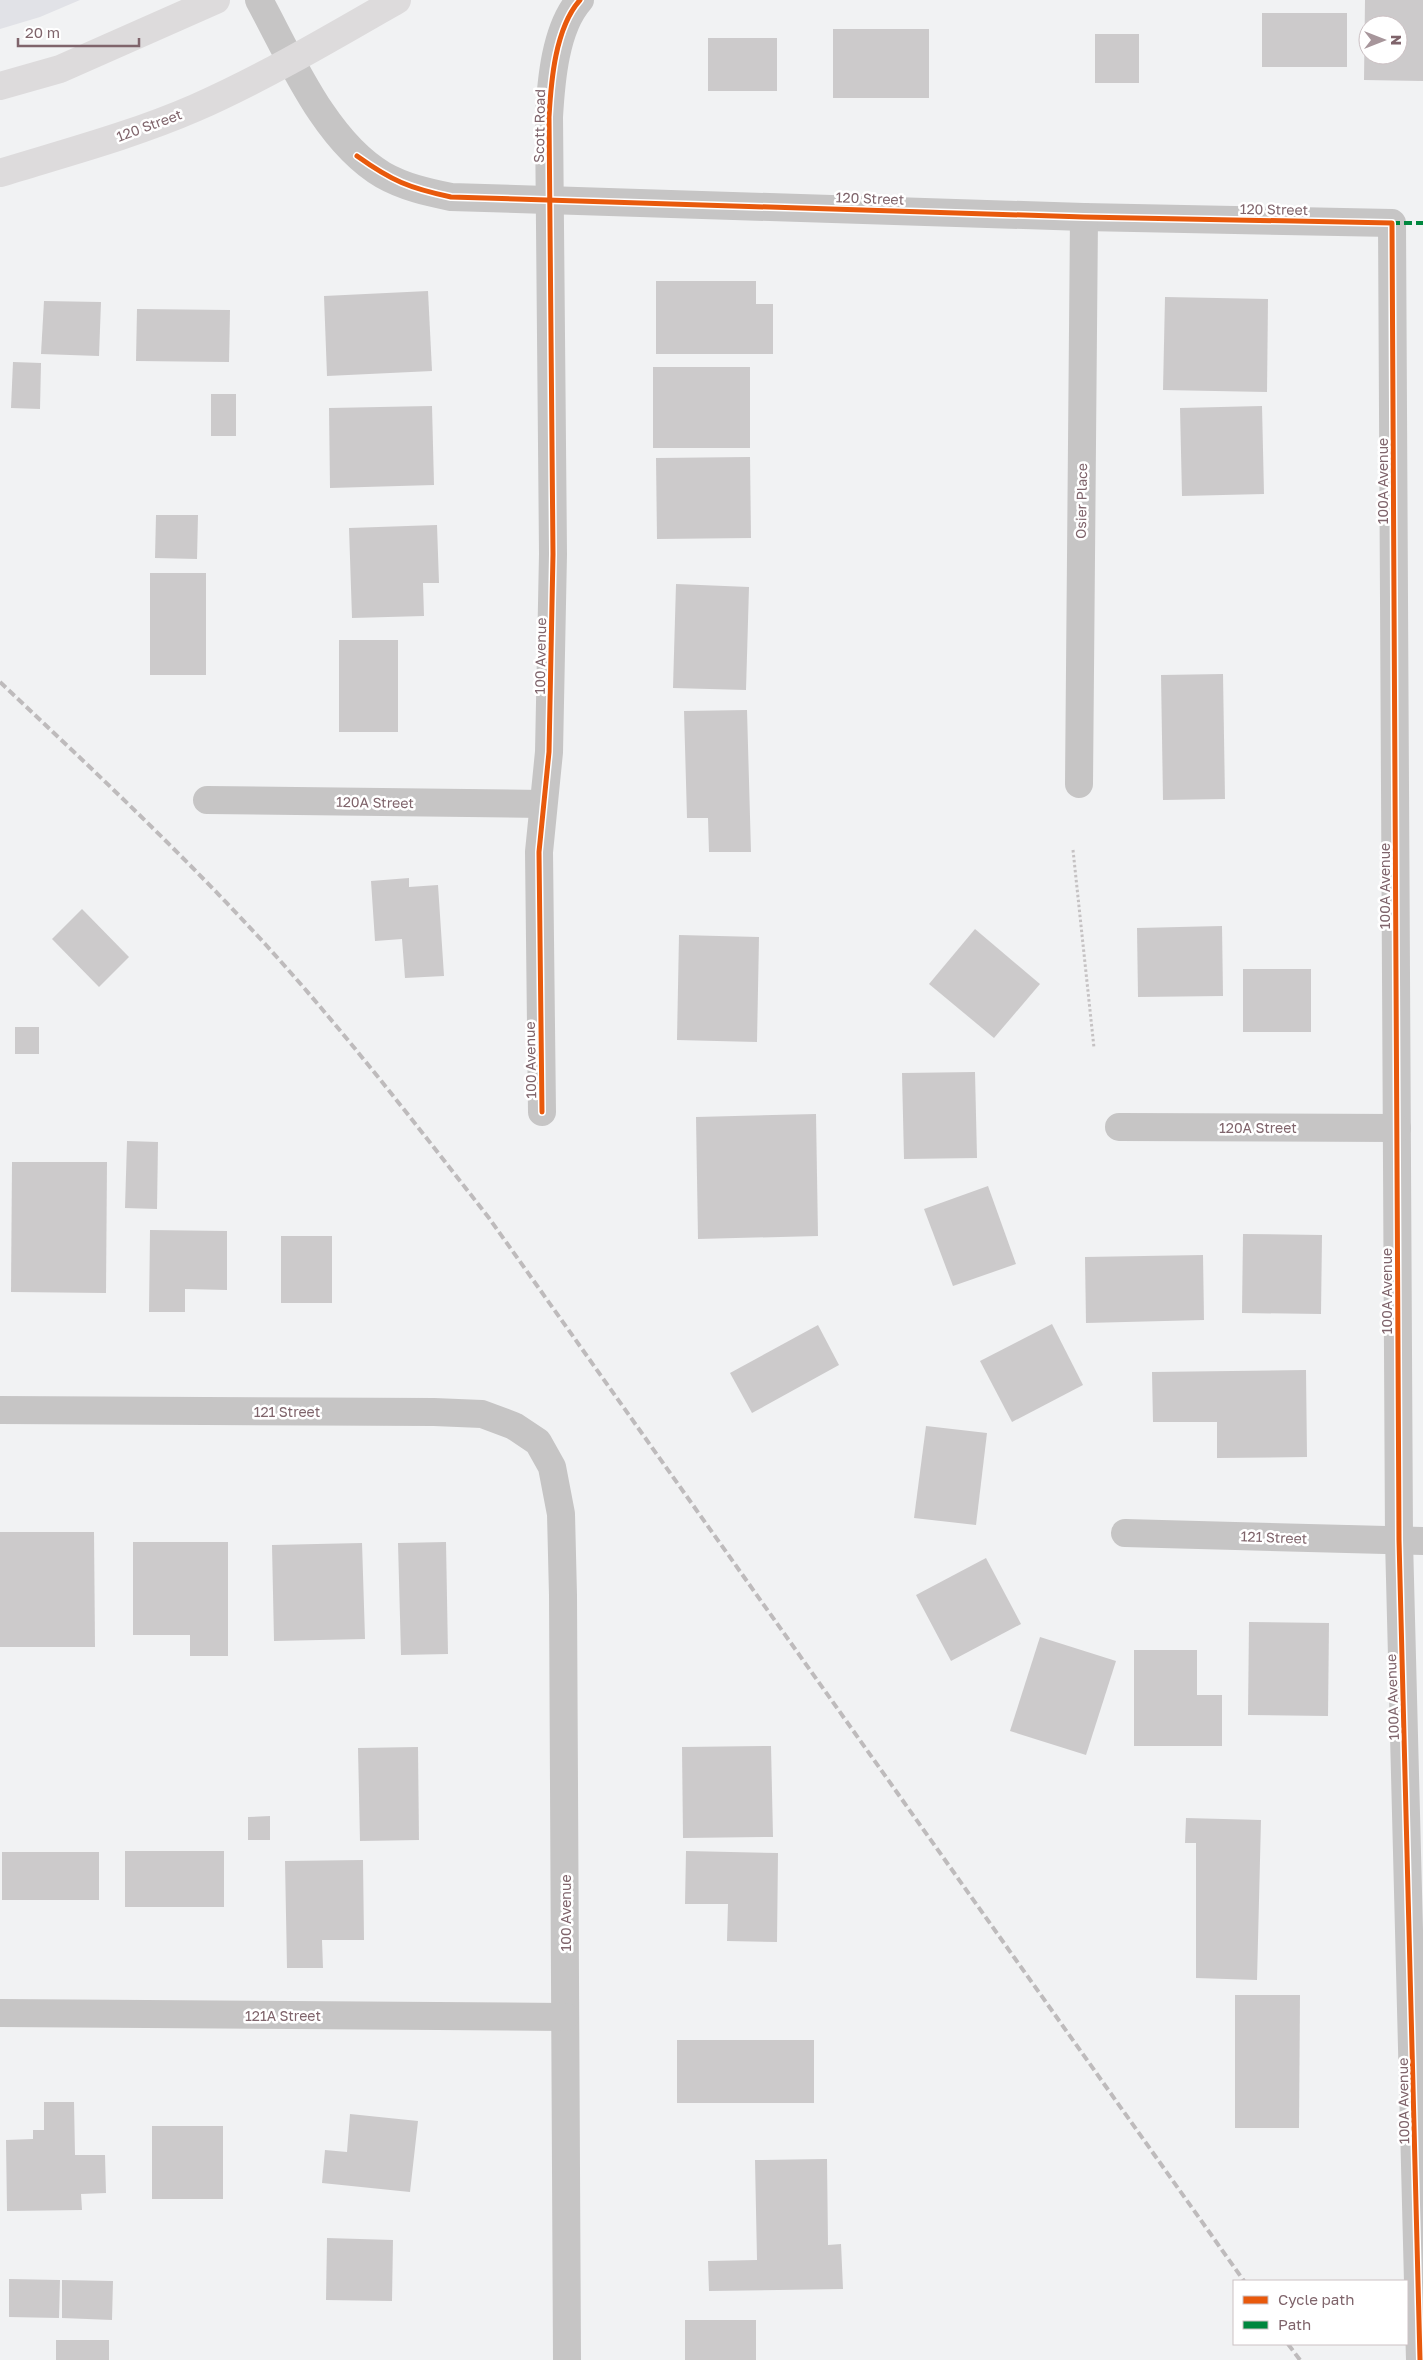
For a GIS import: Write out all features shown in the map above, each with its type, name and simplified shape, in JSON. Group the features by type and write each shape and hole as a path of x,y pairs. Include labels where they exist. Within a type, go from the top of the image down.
{"main road":[{"path":"0,86 60,69 216,0"},
{"path":"292,60 396,0"},
{"name":"120 Street","path":"0,173 92,145 195,108 292,60"}],"street":[{"name":"120 Street","path":"259,0 327,122 357,156 383,175 412,188 451,197 1084,217 1392,223"},
{"name":"Scott Road","path":"550,199 548,151 551,74 562,35 580,0"},
{"name":"100 Avenue","path":"542,1112 539,852 549,752 553,554 550,199"},
{"name":"Osier Place","path":"1079,784 1084,217"},
{"name":"100A Avenue","path":"1392,223 1396,1128 1411,1541 1418,2025 1420,2360"},
{"name":"120A Street","path":"207,800 543,804"},
{"name":"120A Street","path":"1118,1127 1396,1128"},
{"name":"121 Street","path":"0,1410 434,1412 482,1414 514,1426 538,1442 552,1467"},
{"name":"100 Avenue","path":"552,1467 560,1514 563,1595 567,2360"},
{"name":"121 Street","path":"1125,1532 1411,1541"},
{"name":"121A Street","path":"0,2014 565,2017"}],"path":[{"path":"1073,850 1094,1048"}],"shaded area":[{"path":"0,0 80,0 40,17 0,29"}],"building":[{"path":"1365,0 1423,0 1423,81 1364,80 1364,65 1408,65 1408,15 1365,15"},
{"path":"1262,13 1347,13 1347,67 1262,67"},
{"path":"833,29 929,29 929,98 833,98"},
{"path":"1095,34 1139,34 1139,83 1095,83"},
{"path":"708,38 777,38 777,91 708,91"},
{"path":"656,281 756,281 756,304 773,304 773,354 656,354"},
{"path":"428,291 432,371 327,376 324,296"},
{"path":"1165,297 1268,299 1267,392 1163,390"},
{"path":"44,301 101,302 99,356 41,354"},
{"path":"137,309 230,310 229,362 136,361"},
{"path":"13,362 41,363 40,409 11,408"},
{"path":"653,367 750,367 750,448 653,448"},
{"path":"211,394 236,394 236,436 211,436"},
{"path":"432,406 434,485 330,488 329,408"},
{"path":"1262,406 1264,494 1182,496 1180,408"},
{"path":"750,457 751,538 657,539 656,458"},
{"path":"156,515 198,515 197,559 155,558"},
{"path":"437,525 439,583 423,583 424,616 352,618 349,528"},
{"path":"150,573 206,573 206,675 150,675"},
{"path":"676,584 749,587 746,690 673,688"},
{"path":"339,640 398,640 398,732 339,732"},
{"path":"1223,674 1225,799 1163,800 1161,675"},
{"path":"747,710 751,852 709,852 708,818 687,818 684,711"},
{"path":"409,878 409,887 438,885 444,976 405,978 402,939 375,941 371,881"},
{"path":"82,909 129,957 99,987 52,939"},
{"path":"1222,926 1223,996 1138,997 1137,928"},
{"path":"975,929 1040,984 994,1038 929,984"},
{"path":"679,935 759,937 757,1042 677,1040"},
{"path":"1243,969 1311,969 1311,1032 1243,1032"},
{"path":"15,1027 39,1027 39,1054 15,1054"},
{"path":"975,1072 977,1158 904,1159 902,1073"},
{"path":"816,1114 818,1236 698,1239 696,1117"},
{"path":"127,1141 158,1142 157,1209 125,1208"},
{"path":"12,1162 107,1162 106,1293 11,1292"},
{"path":"988,1186 1016,1264 953,1286 924,1209"},
{"path":"150,1230 227,1231 227,1290 185,1289 185,1312 149,1312"},
{"path":"1243,1234 1322,1235 1321,1314 1242,1313"},
{"path":"281,1236 332,1236 332,1303 281,1303"},
{"path":"1203,1255 1204,1320 1086,1323 1085,1257"},
{"path":"1052,1324 1083,1385 1012,1422 980,1361"},
{"path":"818,1325 839,1365 752,1413 730,1373"},
{"path":"1306,1370 1307,1457 1217,1458 1217,1422 1153,1422 1152,1372"},
{"path":"926,1426 987,1433 976,1525 914,1518"},
{"path":"0,1532 94,1532 95,1647 0,1647"},
{"path":"133,1542 228,1542 228,1656 190,1656 190,1635 133,1635"},
{"path":"446,1542 448,1654 401,1655 398,1543"},
{"path":"362,1543 365,1639 274,1641 272,1545"},
{"path":"986,1558 1021,1624 951,1661 916,1595"},
{"path":"1249,1622 1329,1623 1328,1716 1248,1715"},
{"path":"1040,1637 1116,1661 1086,1755 1010,1731"},
{"path":"1134,1650 1197,1650 1197,1695 1222,1695 1222,1746 1134,1746"},
{"path":"771,1746 773,1837 683,1838 682,1747"},
{"path":"418,1747 419,1840 360,1841 358,1748"},
{"path":"270,1816 270,1840 248,1840 248,1817"},
{"path":"1186,1818 1261,1820 1257,1980 1196,1978 1196,1843 1185,1843"},
{"path":"125,1851 224,1851 224,1907 125,1907"},
{"path":"686,1851 778,1853 777,1942 727,1941 728,1904 685,1904"},
{"path":"2,1852 99,1852 99,1900 2,1900"},
{"path":"363,1860 364,1940 322,1940 323,1968 287,1968 285,1861"},
{"path":"1235,1995 1300,1995 1299,2128 1235,2128"},
{"path":"677,2040 814,2040 814,2103 677,2103"},
{"path":"44,2102 74,2102 75,2155 105,2155 106,2193 81,2194 82,2210 7,2211 6,2140 33,2139 33,2130 44,2130"},
{"path":"350,2114 418,2121 410,2192 322,2183 325,2150 347,2152"},
{"path":"152,2126 223,2126 223,2199 152,2199"},
{"path":"827,2159 828,2245 841,2244 843,2289 709,2291 708,2261 757,2260 755,2160"},
{"path":"327,2238 393,2240 392,2301 326,2300"},
{"path":"9,2279 60,2280 59,2318 9,2317"},
{"path":"62,2280 113,2281 112,2320 62,2318"},
{"path":"685,2320 756,2320 756,2360 685,2360"},
{"path":"56,2340 109,2340 109,2360 56,2360"}],"railway":[{"path":"0,682 169,844 266,945 352,1045 489,1218 1243,2280"},
{"path":"1289,2345 1300,2360"}],"marked path":[{"path":"1392,223 1423,223"}],"cycle path":[{"path":"542,1112 539,852 549,752 553,554 549,117 553,72 560,40 565,25 580,0"},
{"path":"357,156 391,178 412,187 451,197 1084,217 1392,223 1399,1540 1420,2360"}]}
